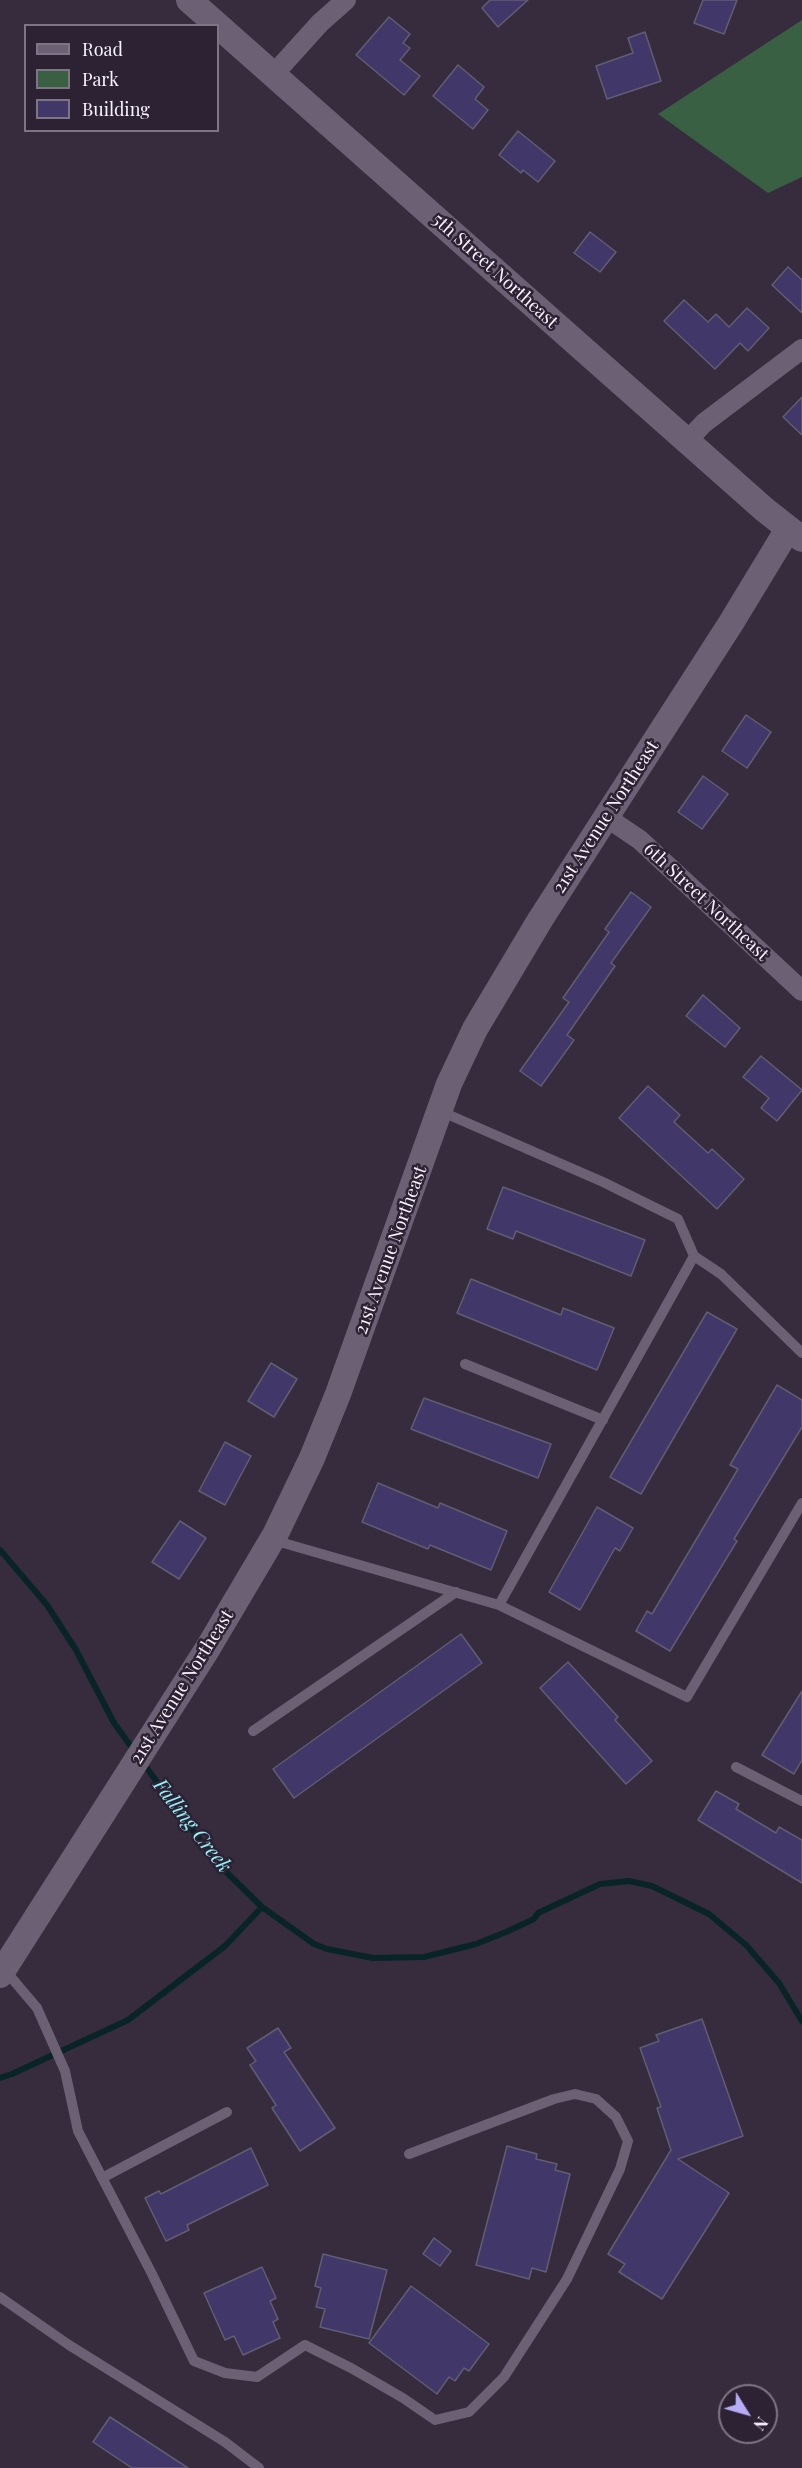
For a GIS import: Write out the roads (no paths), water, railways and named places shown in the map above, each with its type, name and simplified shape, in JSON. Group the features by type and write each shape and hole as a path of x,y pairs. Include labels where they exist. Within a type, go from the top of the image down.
{"street":[{"name":"5th Street Northeast","path":"189,0 216,24"},
{"path":"273,75 320,23 346,0"},
{"name":"5th Street Northeast","path":"219,27 795,534"},
{"path":"687,441 704,423 802,349"},
{"name":"21st Avenue Northeast","path":"2,1972 208,1648 272,1540 312,1458 339,1394 449,1084 475,1029 540,920 606,817 795,534"},
{"name":"6th Street Northeast","path":"606,817 640,840 802,991"}],"lane":[{"path":"440,1111 603,1182 678,1219 694,1256 721,1274 802,1353"},
{"path":"499,1605 694,1256"},
{"path":"465,1364 603,1420"},
{"path":"272,1540 499,1605 687,1697 802,1503"},
{"path":"253,1731 456,1592"},
{"path":"736,1767 802,1801"},
{"path":"2,1972 37,2008 65,2071 78,2131 194,2361 225,2373 257,2377 305,2345 372,2380 435,2420 469,2412 504,2377 567,2279 620,2169 627,2141 616,2117 603,2105 596,2099 575,2094 554,2098 409,2154"},
{"path":"102,2178 227,2112"},
{"path":"0,2296 69,2345 225,2442 259,2468"}],"waterway":[{"name":"Falling Creek","path":"0,1550 47,1605 76,1650 114,1723 135,1752"},
{"name":"Falling Creek","path":"143,1763 217,1863 262,1907 314,1944 327,1949 373,1958 424,1957 476,1944 506,1932 534,1919 538,1913 600,1884 629,1881 652,1886 709,1914 746,1945 779,1983 802,2021"},
{"path":"0,2078 128,2020 225,1946 262,1907"}]}
